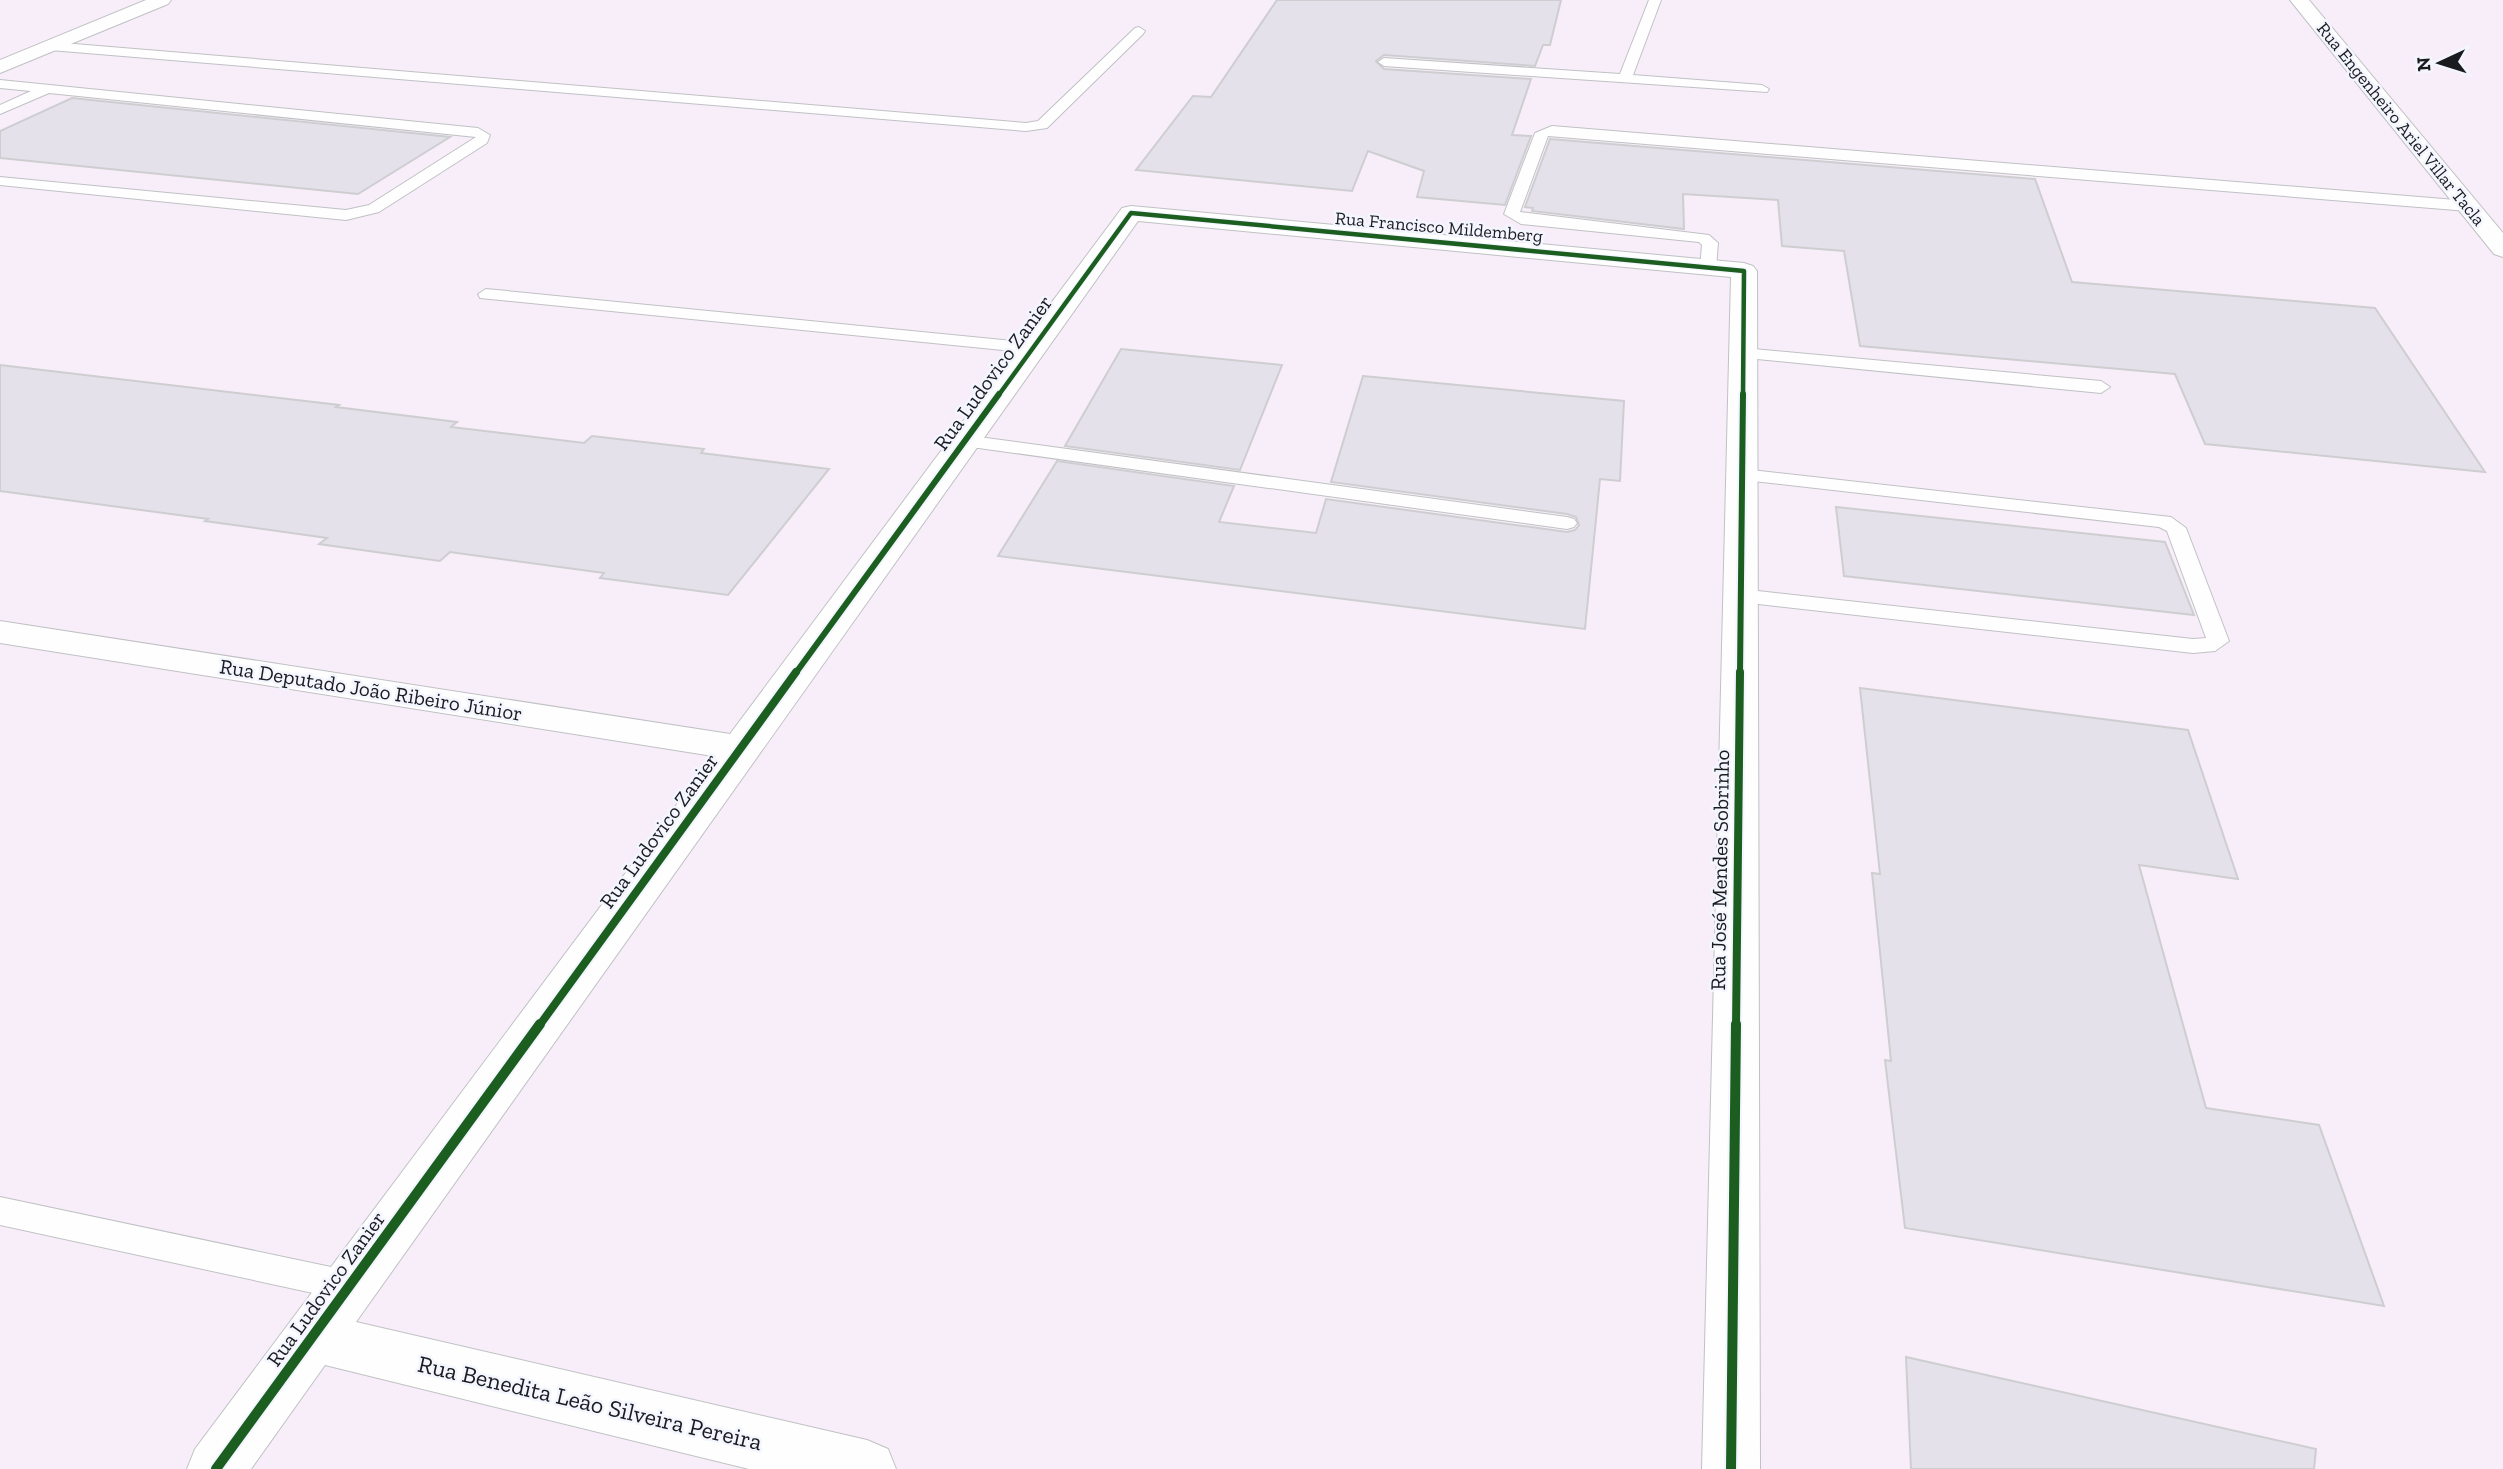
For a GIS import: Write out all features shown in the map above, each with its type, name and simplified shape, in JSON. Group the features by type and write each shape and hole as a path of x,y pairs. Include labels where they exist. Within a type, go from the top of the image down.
{"street":[{"path":"0,66 162,0"},
{"name":"Rua Engenheiro Ariel Villar Tacla","path":"2299,0 2503,248"},
{"name":"Rua Francisco Mildemberg","path":"1130,213 1726,270"},
{"name":"Rua Ludovico Zanier","path":"216,1469 1130,213"},
{"name":"Rua José Mendes Sobrinho","path":"1726,270 1743,353 1731,1469"},
{"name":"Rua Deputado João Ribeiro Júnior","path":"0,632 741,748"},
{"name":"Rua Benedita Leão Silveira Pereira","path":"312,1337 867,1469"}],"lane":[{"path":"1625,78 1655,0"},
{"path":"50,46 1026,127 1042,125 1139,31"},
{"path":"1384,62 1762,89"},
{"path":"0,84 478,132 483,135 482,139 374,209 346,215 0,181"},
{"path":"0,110 49,89"},
{"path":"1726,270 1710,243 1703,238 1521,219 1512,214 1542,133 1552,130 2468,206"},
{"path":"486,294 1033,348"},
{"path":"1743,353 2101,387"},
{"path":"964,441 1567,523"},
{"path":"1740,596 2193,646 2207,646 2218,641 2176,528 2164,521 1742,475"},
{"path":"0,1211 350,1286"}],"shaded area":[{"path":"0,0 2503,0 2503,1469 0,1469"}],"building":[{"path":"1277,0 1561,0 1550,45 1543,45 1535,66 1384,55 1376,61 1384,69 1531,79 1512,135 1531,136 1505,205 1417,197 1424,171 1368,151 1352,191 1136,170 1193,96 1211,97"},
{"path":"72,98 450,137 358,194 0,158 0,131"},
{"path":"1550,139 2035,179 2072,282 2375,308 2485,472 2205,444 2175,374 1860,346 1844,251 1782,246 1778,200 1683,194 1684,229 1532,211 1533,208 1525,207"},
{"path":"1121,349 1282,365 1240,470 1065,446"},
{"path":"0,365 339,405 336,407 457,422 451,427 584,443 592,436 704,449 701,453 829,469 728,595 600,578 604,573 450,552 440,561 319,544 327,538 205,521 208,519 0,491"},
{"path":"1363,376 1624,401 1620,481 1600,479 1585,629 998,556 1057,461 1234,486 1219,522 1316,533 1326,499 1567,532 1575,530 1579,525 1576,517 1567,514 1331,482"},
{"path":"1836,507 2165,542 2194,615 1844,576"},
{"path":"1860,688 2188,730 2238,879 2139,865 2206,1108 2319,1125 2384,1306 1905,1228 1885,1060 1891,1061 1872,873 1880,874"},
{"path":"1906,1357 2316,1449 2314,1469 1911,1469"}],"cycle path":[{"path":"216,1469 1131,213 1744,271 1731,1469"}]}
